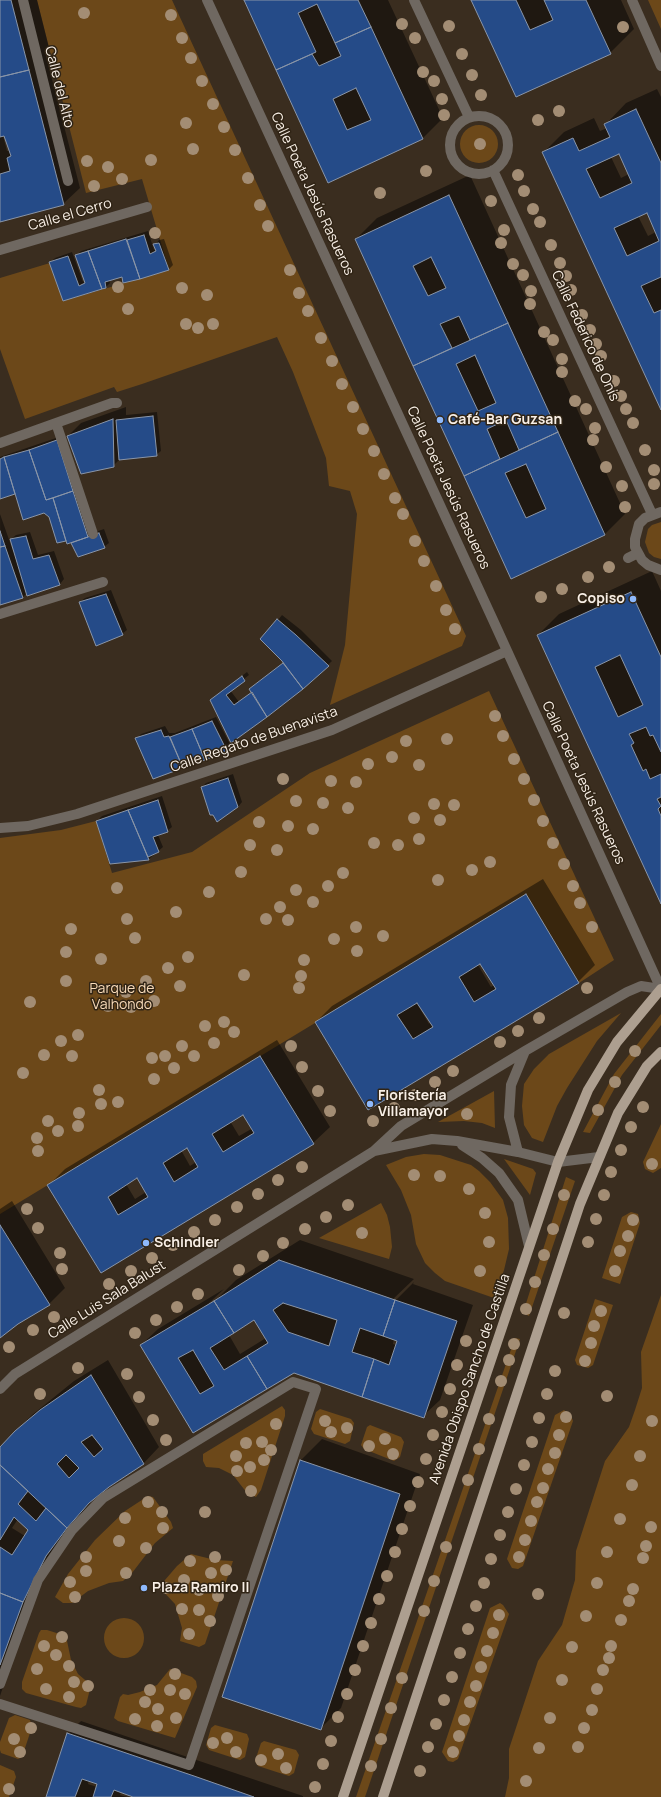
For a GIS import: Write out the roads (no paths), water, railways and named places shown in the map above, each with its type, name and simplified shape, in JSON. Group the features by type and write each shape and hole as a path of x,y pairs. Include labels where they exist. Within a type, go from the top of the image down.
{"main road":[{"name":"Avenida Obispo Sancho de Castilla","path":"343,1797 558,1162 588,1090 617,1042 661,989"},
{"path":"383,1797 580,1204 618,1114 647,1066 661,1052"}],"street":[{"name":"Calle del Alto","path":"23,0 68,181"},
{"name":"Calle Poeta Jesús Rasueros","path":"207,0 661,989"},
{"path":"414,0 469,117"},
{"path":"632,0 661,66"},
{"path":"479,115 490,117 499,124 508,140 506,154 499,166 484,174 465,170 457,164 452,156 449,146 454,128 460,122 469,117 479,115"},
{"name":"Calle Federico de Onís","path":"493,170 656,513 642,521 636,532 635,546 638,553"},
{"name":"Calle el Cerro","path":"0,250 147,207"},
{"path":"0,443 112,403 117,403"},
{"path":"56,423 93,534"},
{"path":"628,558 638,553 648,565 661,570"},
{"path":"0,614 103,582"},
{"name":"Calle Regato de Buenavista","path":"0,828 28,826 77,814 332,730 507,651"},
{"name":"Calle Luis Sala Balust","path":"0,1389 21,1370 374,1151 401,1126 525,1051 627,992 641,986 661,989"},
{"path":"518,1152 509,1117 511,1085 525,1051"},
{"name":"Calle Luis Sala Balust","path":"374,1151 432,1139 457,1141 518,1152 558,1162 599,1157"},
{"name":"Calle Luis Sala Balust","path":"457,1141 482,1158 503,1179 518,1200 529,1246"},
{"path":"0,1684 38,1580 72,1530 103,1498 293,1382 316,1389 189,1765 0,1704"}],"place":[{"name":"Café-Bar Guzsan","path":"440,420"},
{"name":"Copiso","path":"633,599"},
{"name":"Floristería Villamayor","path":"370,1104"},
{"name":"Schindler","path":"146,1243"},
{"name":"Plaza Ramiro II","path":"144,1588"}],"park label":[{"name":"Parque de Valhondo","path":"122,998"}]}
